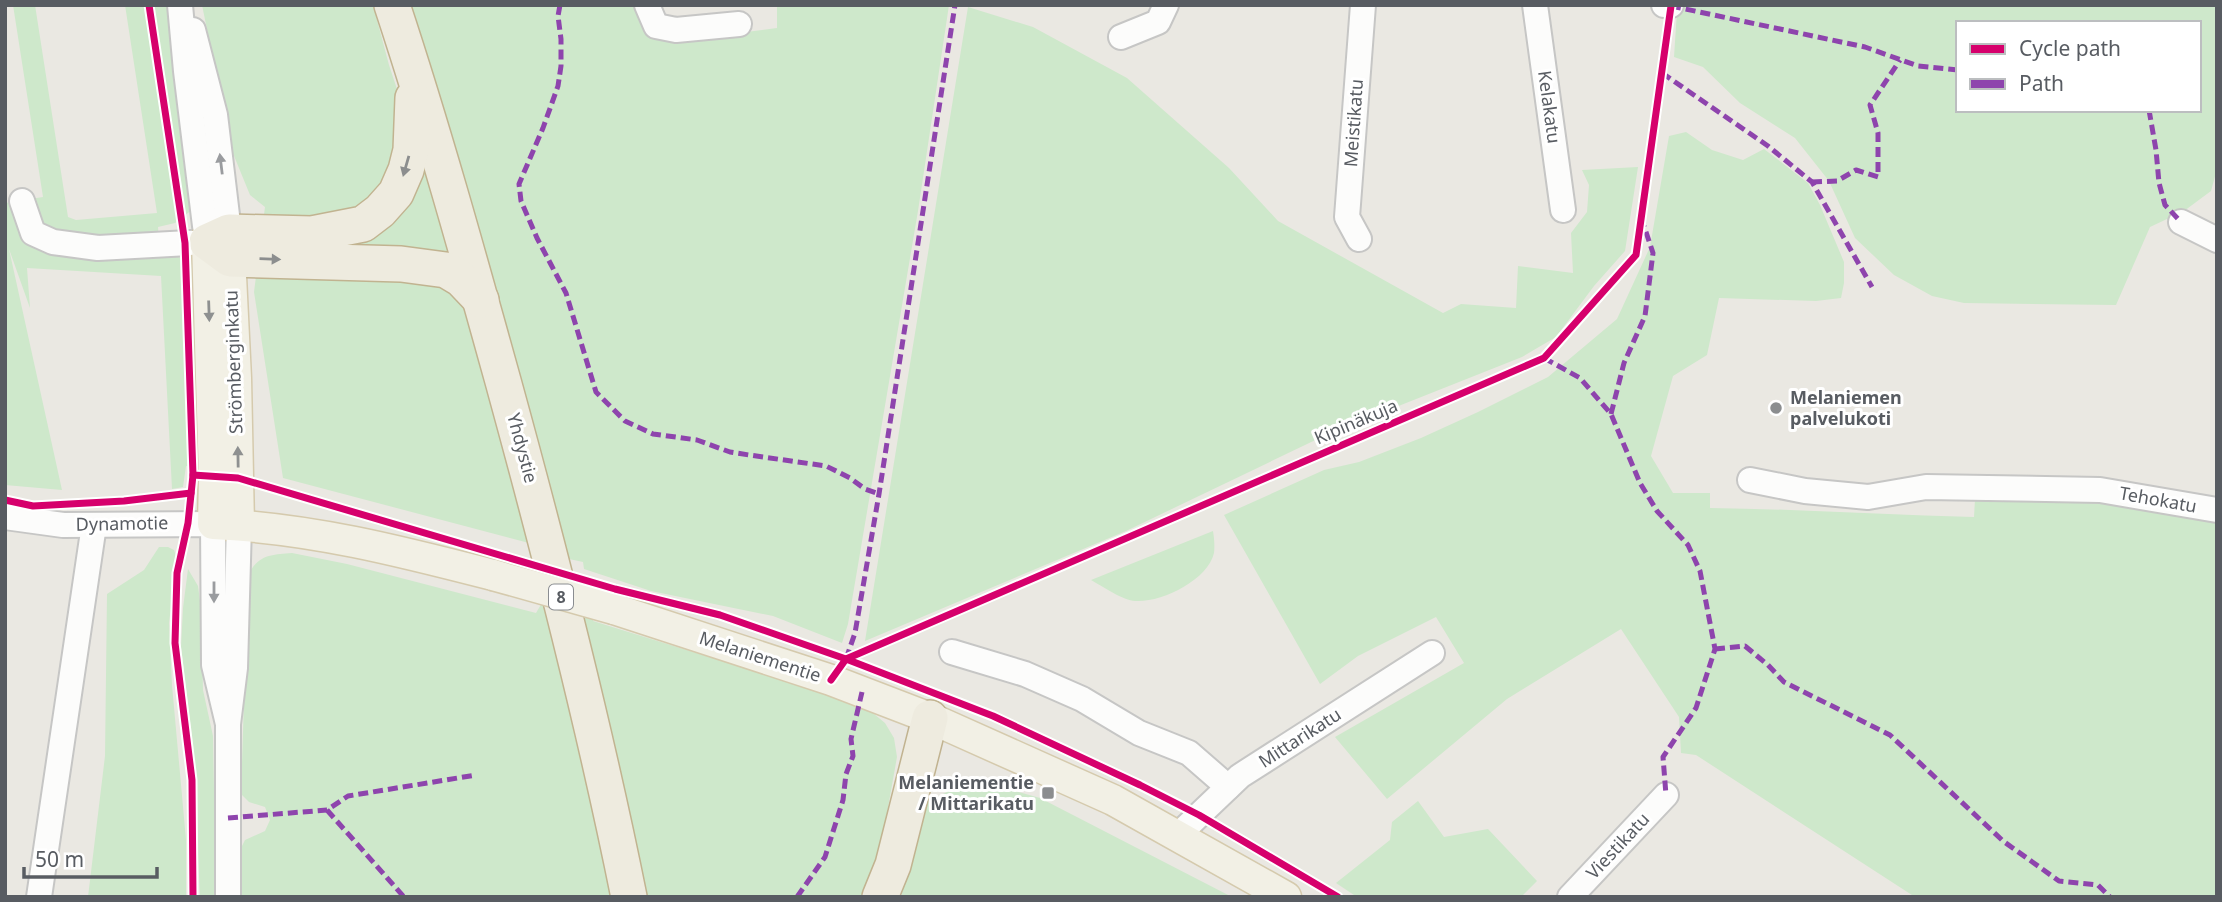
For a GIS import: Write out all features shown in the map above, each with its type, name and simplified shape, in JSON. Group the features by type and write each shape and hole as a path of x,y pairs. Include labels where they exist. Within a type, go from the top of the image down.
{"highway":[{"name":"Yhdystie","path":"392,5 481,300 548,543 612,813 629,897"},
{"path":"222,244 312,234 363,224 380,211 396,193 411,150 414,74"},
{"path":"222,244 446,270 461,279 481,300"},
{"path":"880,897 893,865 930,718"}],"main road":[{"name":"Strömberginkatu","path":"222,244 214,477 226,524"},
{"name":"Melaniementie","path":"226,524 321,535 378,545 614,608 831,680 930,718 1113,800 1286,897"}],"street":[{"name":"Strömberginkatu","path":"183,5 199,46 215,116 222,244"},
{"path":"647,5 656,26 676,30 739,24"},
{"path":"1121,37 1158,22 1166,5"},
{"name":"Meistikatu","path":"1359,239 1347,217 1363,5"},
{"name":"Kelakatu","path":"1535,5 1563,210"},
{"path":"1664,5 1671,5"},
{"path":"22,201 33,233 53,242 98,248 222,244"},
{"path":"2181,222 2217,240"},
{"name":"Tehokatu","path":"1750,480 1805,491 1868,497 1926,487 2100,490 2217,510"},
{"name":"Dynamotie","path":"5,517 62,525 226,524"},
{"name":"Strömberginkatu","path":"226,524 234,668 228,724 228,897"},
{"path":"39,897 94,525"},
{"path":"952,652 1026,674 1082,699 1139,733 1189,753 1228,787"},
{"name":"Mittarikatu","path":"1177,836 1240,776 1432,653"},
{"name":"Viestikatu","path":"1570,897 1666,795"}],"green space":[{"path":"13,5 35,5 68,217 76,220 157,213 125,5 168,5 197,206 175,223 158,227 160,257 174,256 192,261 200,274 208,472 186,466 183,487 172,489 161,276 27,268 30,308 9,249 62,490 5,485 5,203 43,197"},
{"path":"202,5 373,5 389,65 446,237 529,543 283,478 254,292 265,207 250,195 232,151"},
{"path":"409,5 636,5 683,40 777,28 777,5 949,5 918,211 848,624 842,643 773,616 651,591 584,569 583,562 569,559 470,208"},
{"path":"1681,5 2217,5 2217,169 2211,191 2184,211 2150,227 2116,305 1964,303 1932,296 1894,275 1855,238 1829,181 1795,138 1740,103 1703,67 1674,57 1677,11"},
{"path":"968,7 1033,27 1127,78 1229,168 1278,221 1443,313 1461,304 1516,308 1518,266 1573,273 1571,233 1587,212 1589,185 1582,170 1638,167 1625,251 1594,286 1556,337 1522,357 1328,434 1126,531 865,641"},
{"path":"1686,132 1712,150 1743,160 1764,149 1808,183 1844,262 1844,283 1841,298 1816,301 1719,298 1707,355 1673,376 1651,456 1673,493 1710,493 1710,508 1974,517 1975,499 2088,501 2217,523 2217,897 1915,897 1696,755 1681,753 1679,717 1621,629 1507,699 1387,799 1335,737 1464,663 1436,617 1358,656 1320,684 1224,515 1324,470 1359,462 1421,438 1548,377 1617,319 1650,247 1669,136"},
{"path":"1213,531 1214,553 1210,563 1193,581 1170,594 1146,601 1135,601 1119,596 1091,580"},
{"path":"159,547 174,550 177,559 169,623 186,840 186,897 88,897 105,756 107,594 144,570"},
{"path":"292,553 347,564 536,613 543,601 613,897 240,897 239,852 245,840 265,831 270,820 265,807 249,802 241,794 248,575 261,559"},
{"path":"188,569 198,586 203,690 213,736 216,897 200,897 193,746 181,647"},
{"path":"578,610 594,613 593,621 868,709 885,723 894,738 897,757 879,858 868,897 642,897"},
{"path":"973,779 1040,798 1232,897 901,897 927,802"},
{"path":"1418,801 1444,837 1488,829 1537,881 1521,897 1357,897 1336,883 1390,840 1392,822"}],"marked path":[{"path":"560,5 558,16 561,66 558,86 519,184 521,201 566,293 596,392 625,421 653,434 697,440 730,452 826,466 865,489 879,494"},
{"path":"846,659 855,633 879,494 955,5"},
{"path":"1671,6 1865,47 1918,66 1956,70"},
{"path":"1812,182 1837,181 1856,170 1878,177 1878,133 1870,105 1900,60"},
{"path":"1662,73 1768,146 1812,182 1872,287"},
{"path":"2149,112 2159,183 2165,205 2181,222"},
{"path":"1611,414 1624,363 1645,316 1653,253 1644,226"},
{"path":"1544,358 1580,378 1611,414 1640,483 1657,511 1688,545 1700,571 1715,649 1696,708 1663,757 1666,795"},
{"path":"1715,649 1745,646 1784,682 1890,735 2003,841 2059,881 2098,885 2110,897"},
{"path":"797,897 825,857 843,800 846,774 853,756 851,739 862,692"},
{"path":"228,818 327,810 348,796 476,775"},
{"path":"327,810 404,897"}],"cycle path":[{"path":"149,5 185,243 193,475 188,523 177,573 175,643 192,780 193,897"},
{"name":"Kipinäkuja","path":"831,680 846,659 1544,358 1636,255 1671,6"},
{"path":"193,475 238,478 615,589 720,615 846,659 993,716 1140,785 1199,815 1338,897"},
{"path":"5,500 33,506 124,501 191,493"}],"place":[{"name":"Melaniemen palvelukoti","path":"1776,408"},
{"name":"Melaniementie / Mittarikatu","path":"1048,793"}]}
